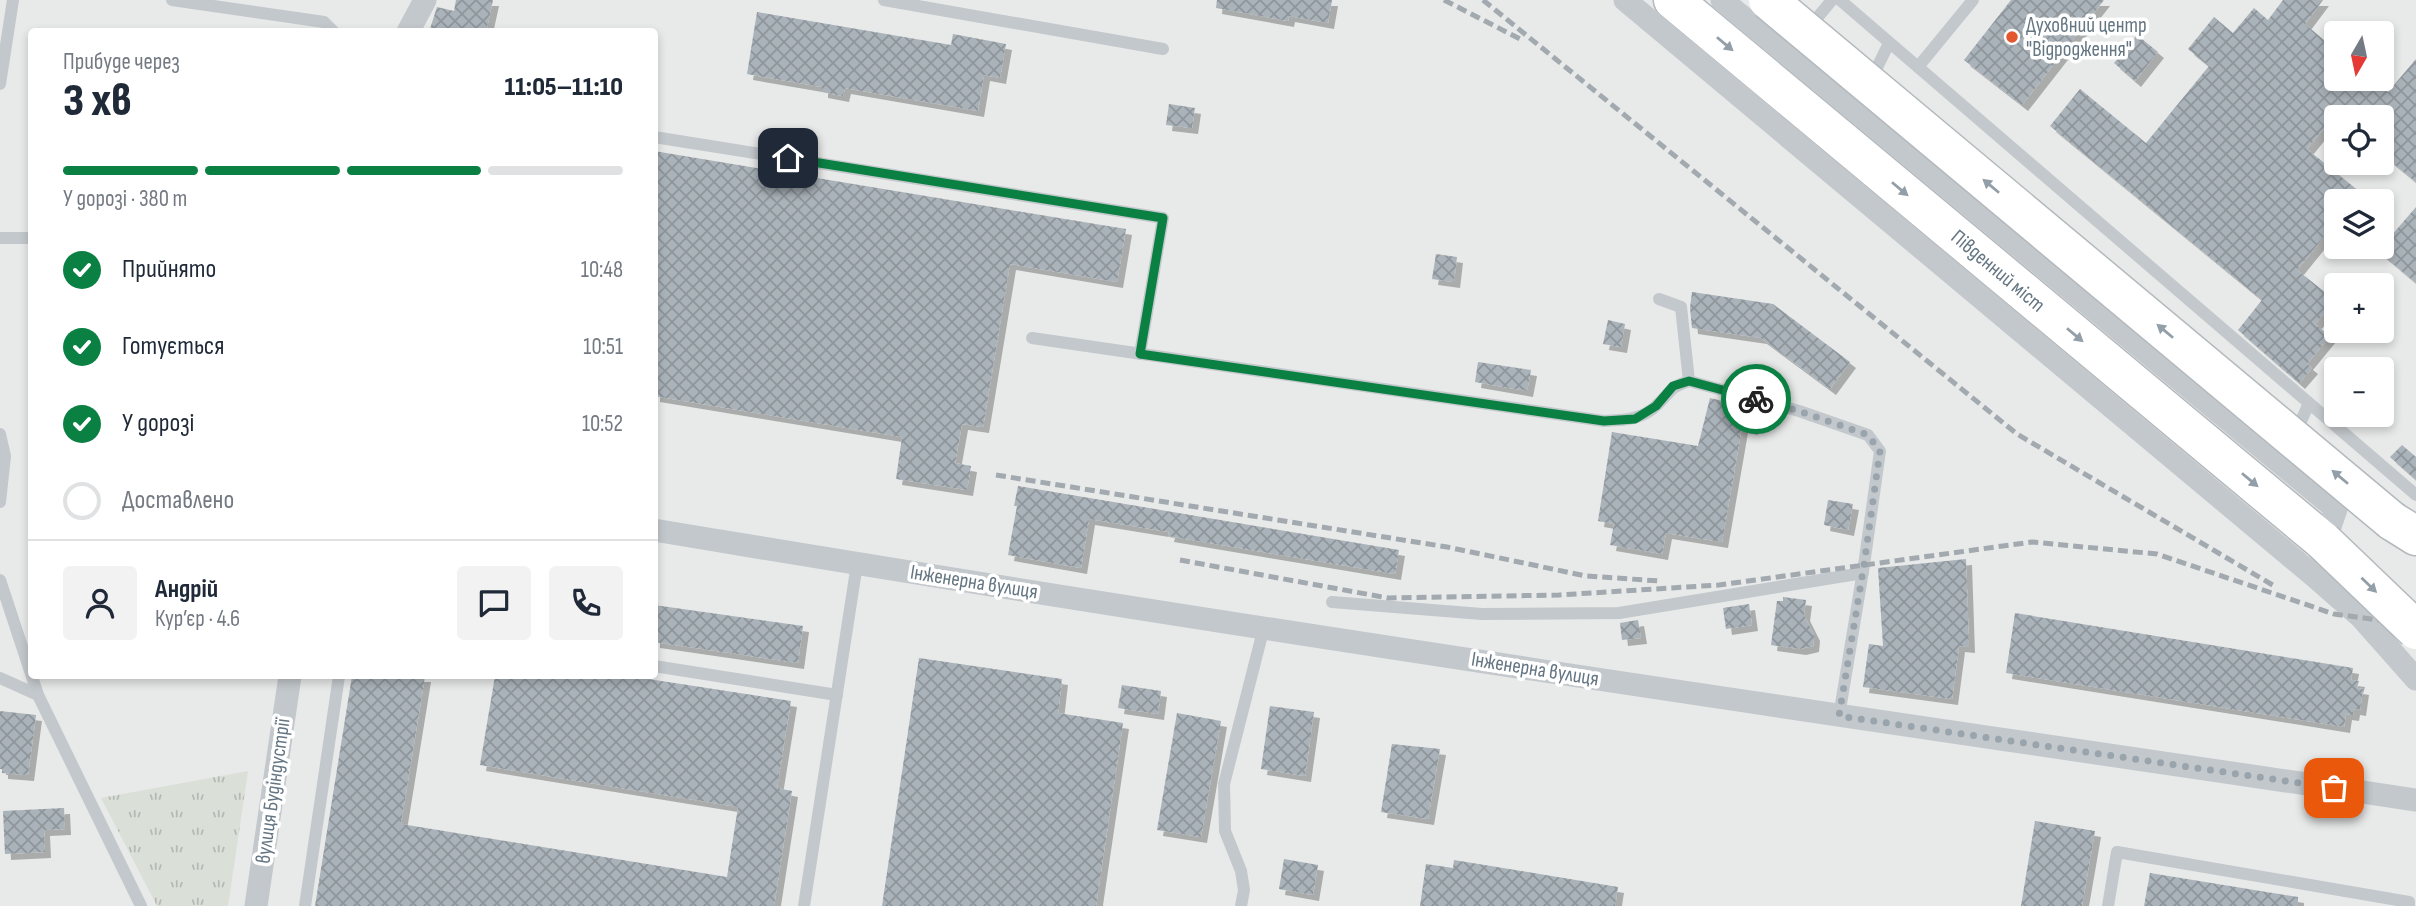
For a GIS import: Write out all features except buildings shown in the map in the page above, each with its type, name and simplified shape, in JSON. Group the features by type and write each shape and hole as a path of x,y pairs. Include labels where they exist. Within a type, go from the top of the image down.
{"highway":[{"name":"Південний міст","path":"1673,0 2318,558 2416,630"},
{"path":"1768,0 2408,517"}],"street":[{"path":"410,28 425,0"},
{"path":"1625,0 2318,558 2361,617 2416,679"},
{"path":"1722,0 2336,509 2318,558"},
{"name":"Інженерна вулиця","path":"658,531 1839,716 2416,800"},
{"name":"вулиця Будіндустрії","path":"256,906 290,679"}],"lane":[{"path":"0,84 13,0"},
{"path":"172,0 324,22 330,28"},
{"path":"884,0 1163,49"},
{"path":"1787,54 1832,0"},
{"path":"1840,0 2309,403 2408,517"},
{"path":"1917,67 1973,0"},
{"path":"1857,111 1889,43"},
{"path":"658,138 1163,218 1140,354"},
{"path":"0,238 28,237"},
{"path":"1659,299 1681,307 1689,381"},
{"path":"1032,338 1604,421 1635,419 1656,406 1673,386 1689,381 1799,411 1868,435 1880,451 1839,716"},
{"path":"2281,464 2309,403"},
{"path":"0,434 5,456 0,502"},
{"path":"804,906 857,564"},
{"path":"1332,602 1482,614 1619,613 1863,573"},
{"path":"0,580 28,665"},
{"path":"1241,906 1244,890 1241,872 1225,831 1224,784 1264,627"},
{"path":"658,667 837,695"},
{"path":"0,678 38,695"},
{"path":"33,679 38,695 141,906"},
{"path":"304,906 339,679"},
{"path":"2108,906 2117,852 2409,902 2409,906"}],"shaded area":[{"path":"0,0 2416,0 2416,906 0,906"}],"green space":[{"path":"248,771 228,906 157,906 101,798"}],"railway":[{"path":"1444,0 1524,41"},
{"path":"1483,0 2017,434 2276,587"},
{"path":"996,475 1447,547 1586,576 1660,581"},
{"path":"1180,560 1388,598 1559,595 1719,585 2032,542 2157,554 2334,614 2416,625"}],"way so far":[{"path":"1756,399 1868,435 1880,451 1839,716 2334,788"}],"place":[{"name":"Духовний центр \"Відродження\"","path":"2012,37"}],"route":[{"path":"788,158 1163,218 1140,354 1604,421 1635,419 1656,406 1673,386 1689,381 1756,399"}]}
